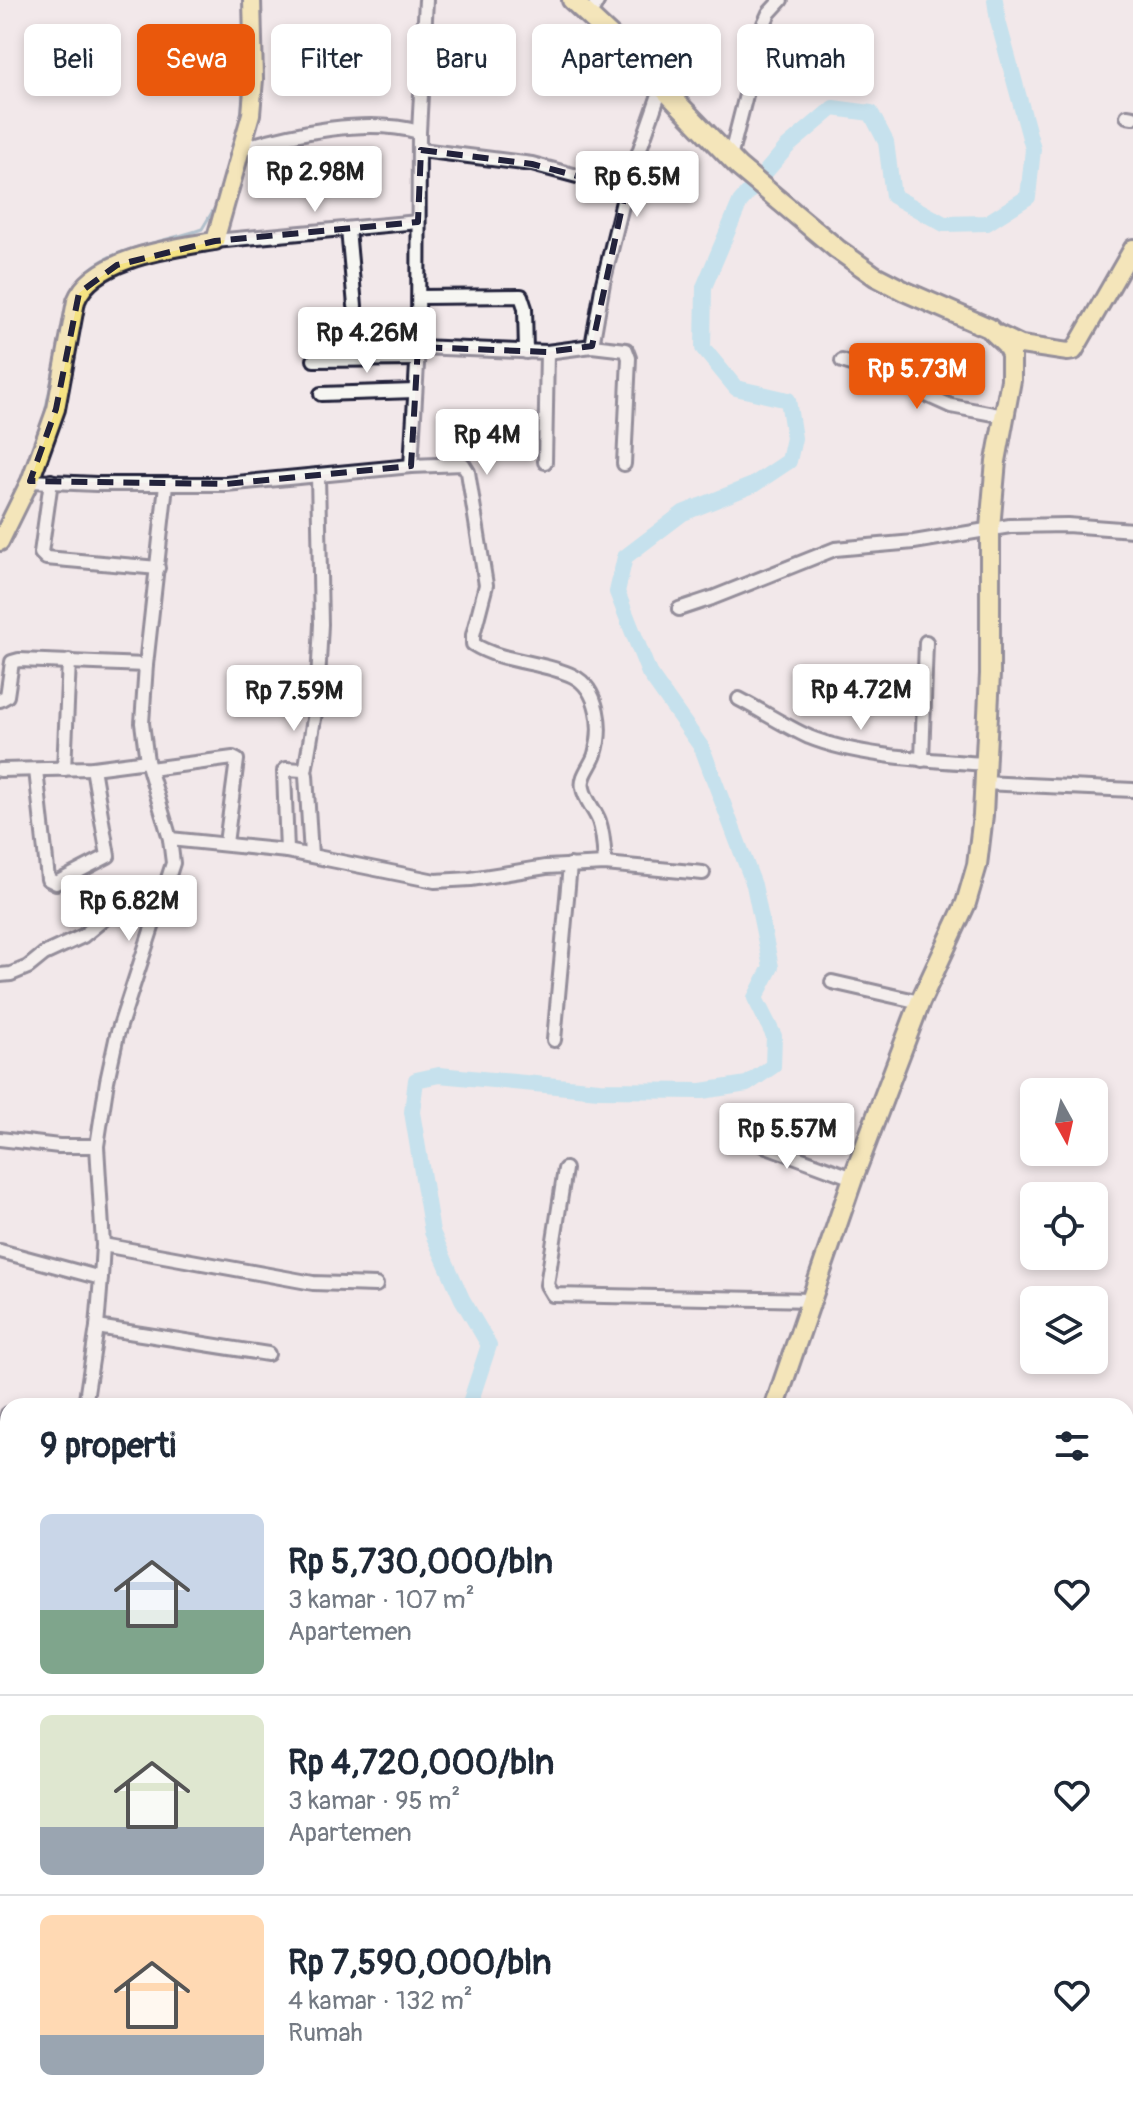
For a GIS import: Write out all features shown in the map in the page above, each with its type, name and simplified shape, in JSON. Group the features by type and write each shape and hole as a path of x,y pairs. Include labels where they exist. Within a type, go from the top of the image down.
{"highway":[{"path":"572,0 594,8 608,24"},
{"path":"672,96 735,162 837,249 875,276 989,328 1006,344 1012,363 996,461 990,528 990,674 979,847 970,893 920,1002 853,1178 778,1398"}],"main road":[{"path":"0,542 30,481 56,409 76,301 84,286 99,274 128,260 215,241 243,148 252,103 252,0"},
{"path":"995,333 1028,346 1074,351 1133,248"},
{"path":"1012,363 1016,355 1028,346"}],"street":[{"path":"411,466 418,353 419,132 426,0"},
{"path":"735,162 764,24 781,0"},
{"path":"592,346 603,283 626,189 659,96"},
{"path":"243,148 279,137 338,129 401,126 419,132"},
{"path":"421,150 532,164 626,189"},
{"path":"215,241 418,222"},
{"path":"348,229 355,306"},
{"path":"419,297 521,296 525,308 526,352"},
{"path":"314,360 418,353 547,352 592,346 621,348 626,350 629,358 624,464"},
{"path":"545,462 547,352"},
{"path":"842,361 873,371 951,406 1004,416"},
{"path":"321,394 415,391"},
{"path":"30,481 226,484 411,466 458,463 466,467 486,585 473,644 574,677 588,687 596,711 598,740 595,756 582,783 583,791 600,822 605,864"},
{"path":"311,855 305,772 317,701 321,624 318,475"},
{"path":"51,481 42,549 46,558 158,568"},
{"path":"86,1398 101,1278 103,1245 97,1146 107,1081 117,1035 173,863 142,723 166,485"},
{"path":"679,609 704,602 835,549 914,542 990,528 1067,525 1133,530"},
{"path":"922,760 926,642"},
{"path":"0,700 7,696 14,661 146,665"},
{"path":"64,769 69,661"},
{"path":"739,699 809,737 850,748 984,774 1133,790"},
{"path":"0,770 93,768 233,758 237,760 226,843"},
{"path":"36,770 48,879 56,883 108,856 93,768"},
{"path":"287,851 284,771 305,772"},
{"path":"170,839 287,851 435,881 570,865 605,864 703,873"},
{"path":"554,1040 570,865"},
{"path":"0,975 28,967 44,954 83,936 111,913 159,911"},
{"path":"832,982 920,1002"},
{"path":"734,1134 853,1178"},
{"path":"0,1139 59,1146 97,1146"},
{"path":"565,1169 547,1285 553,1295 812,1300"},
{"path":"103,1245 313,1283 376,1285"},
{"path":"0,1251 101,1278"},
{"path":"97,1327 268,1354"}],"highlighted area":[{"path":"421,150 532,164 626,189 592,346 547,352 418,347 411,466 226,484 30,481 56,409 79,293 117,265 215,241 418,222"}],"waterway":[{"path":"472,1398 489,1345 462,1299 432,1232 412,1112 416,1080 439,1075 599,1090 702,1091 747,1084 773,1066 774,1036 755,998 771,967 754,885 702,748 649,673 617,592 625,557 683,513 753,485 789,461 794,438 788,400 736,388 703,348 704,287 740,202 787,147 833,108 871,113 886,142 893,196 944,224 987,223 1028,197 1033,149 995,0"},
{"path":"235,143 243,96"},
{"path":"72,293 82,277 111,256 202,229 217,204"},
{"path":"43,422 66,312"},
{"path":"2,521 30,459"}]}
